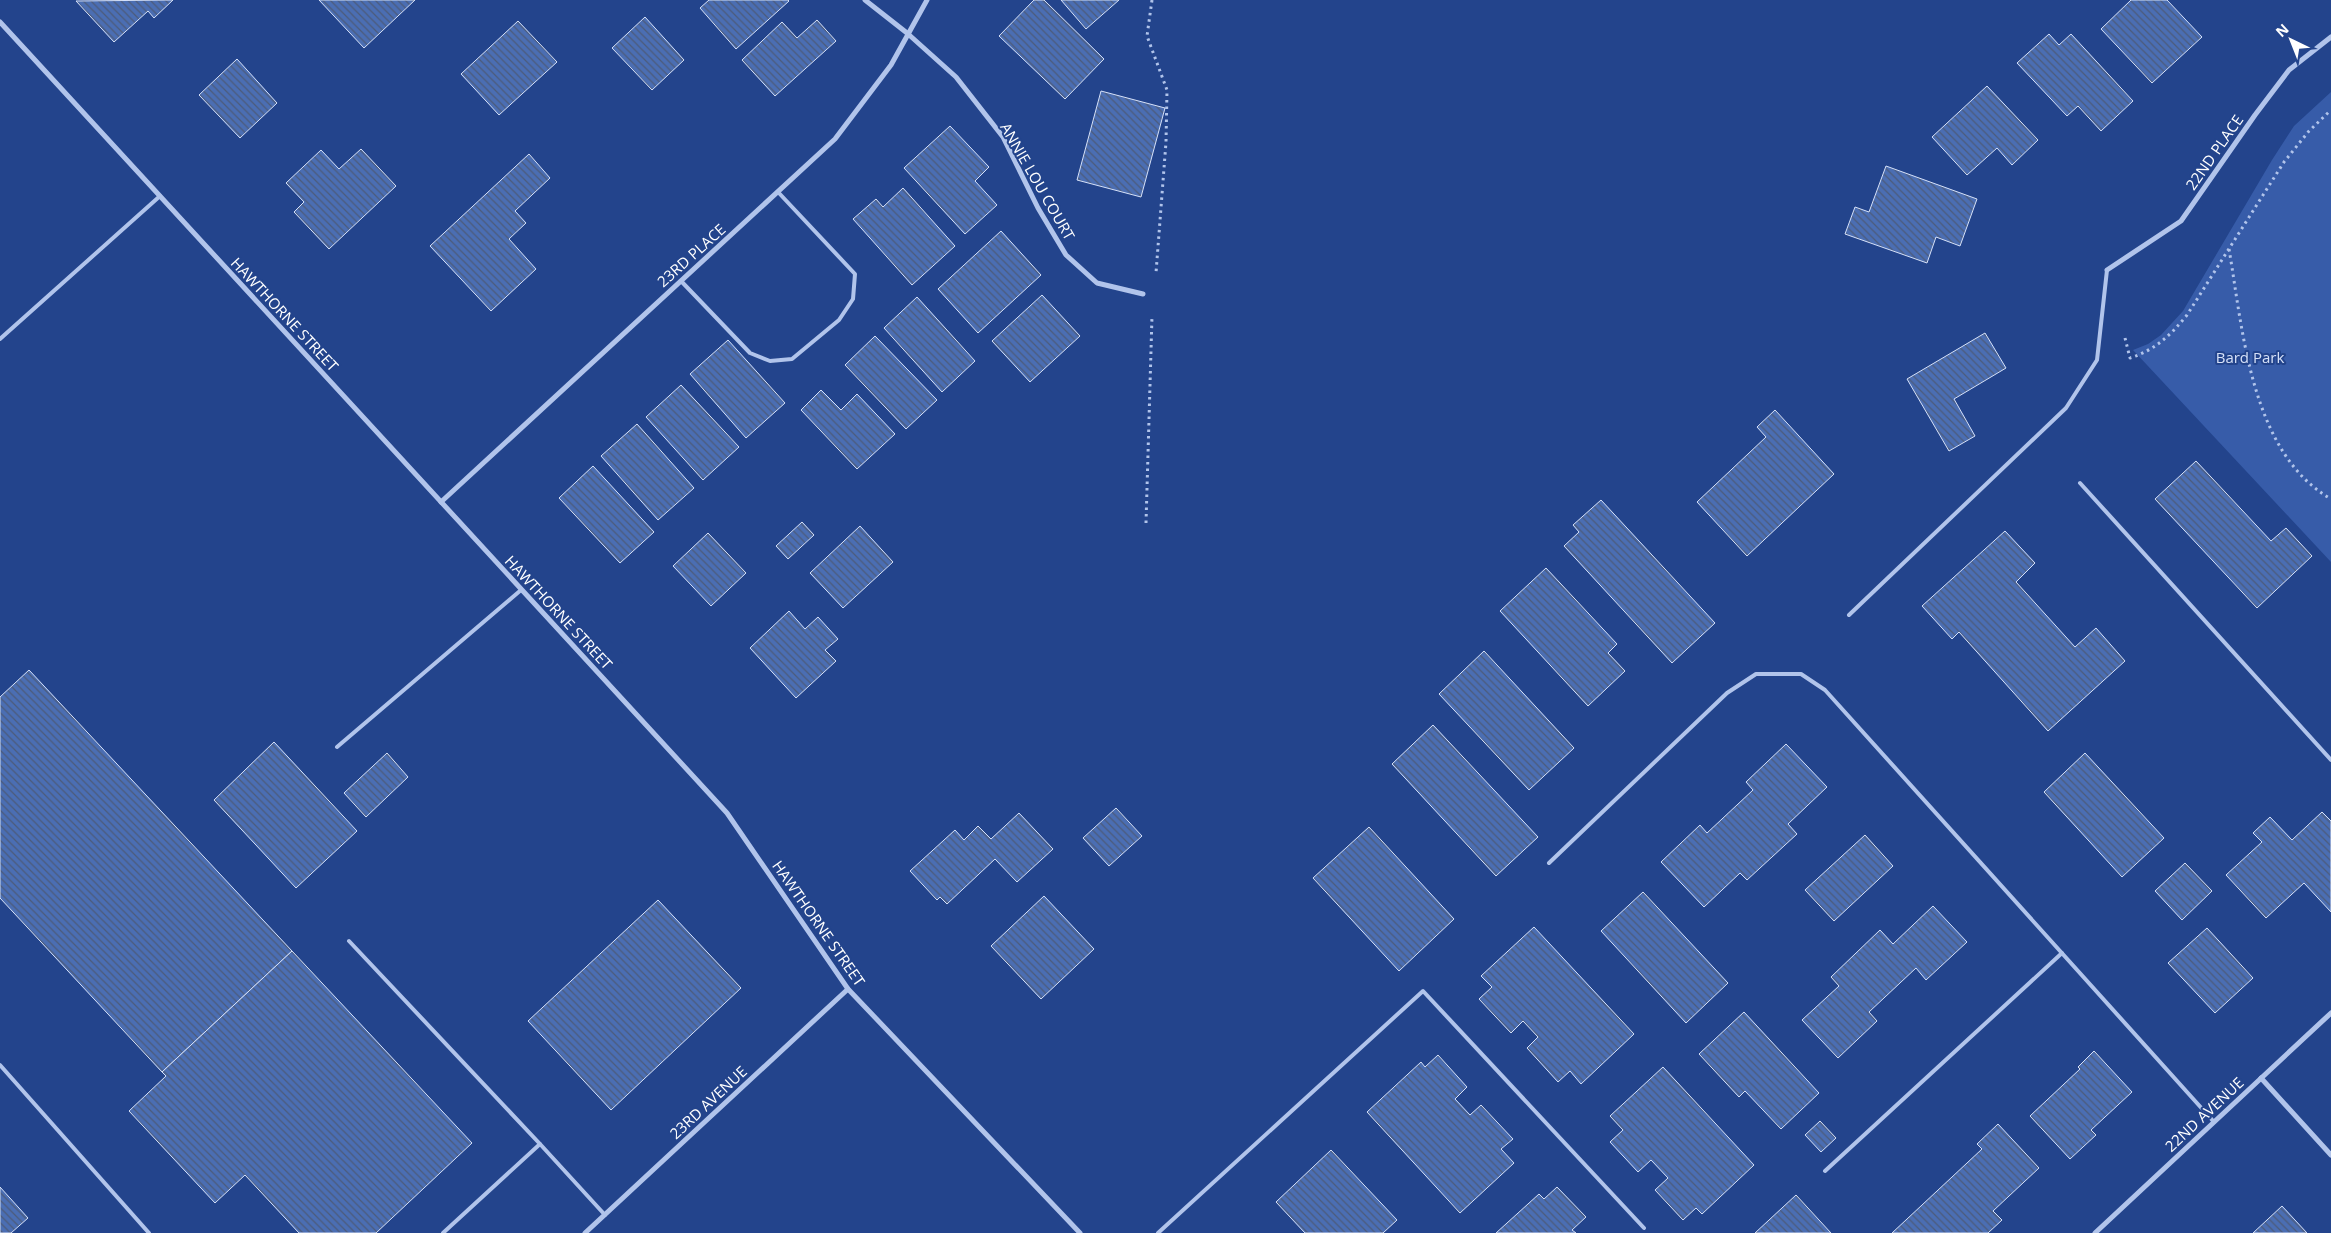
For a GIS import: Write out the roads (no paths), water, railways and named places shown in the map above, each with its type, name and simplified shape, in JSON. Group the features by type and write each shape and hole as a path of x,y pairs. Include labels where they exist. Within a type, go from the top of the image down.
{"street":[{"name":"ANNIE LOU COURT","path":"864,0 907,33 956,77 1003,138 1038,208 1066,255 1097,283 1143,294"},
{"name":"23RD PLACE","path":"441,502 835,139 892,65 907,33 926,0"},
{"name":"HAWTHORNE STREET","path":"0,22 727,813 848,989 1080,1233"},
{"name":"22ND PLACE","path":"2107,270 2181,221 2289,70 2331,37"},
{"name":"23RD AVENUE","path":"586,1233 848,989"},
{"name":"22ND AVENUE","path":"2095,1233 2331,1013"},
{"path":"2261,1078 2331,1155"}],"lane":[{"path":"681,281 750,353 770,361 792,359 839,320 853,299 855,274 778,192"},
{"path":"0,339 160,196"},
{"path":"1849,615 2066,408 2097,360 2107,270"},
{"path":"2080,483 2331,760"},
{"path":"337,747 522,590"},
{"path":"1549,863 1727,693 1756,674 1801,674 1825,690 2214,1122"},
{"path":"349,941 605,1215"},
{"path":"1825,1172 2062,953"},
{"path":"1158,1233 1423,991 1644,1228"},
{"path":"0,1065 149,1233"},
{"path":"443,1233 540,1144"}],"park label":[{"name":"Bard Park","path":"2250,357"}]}
